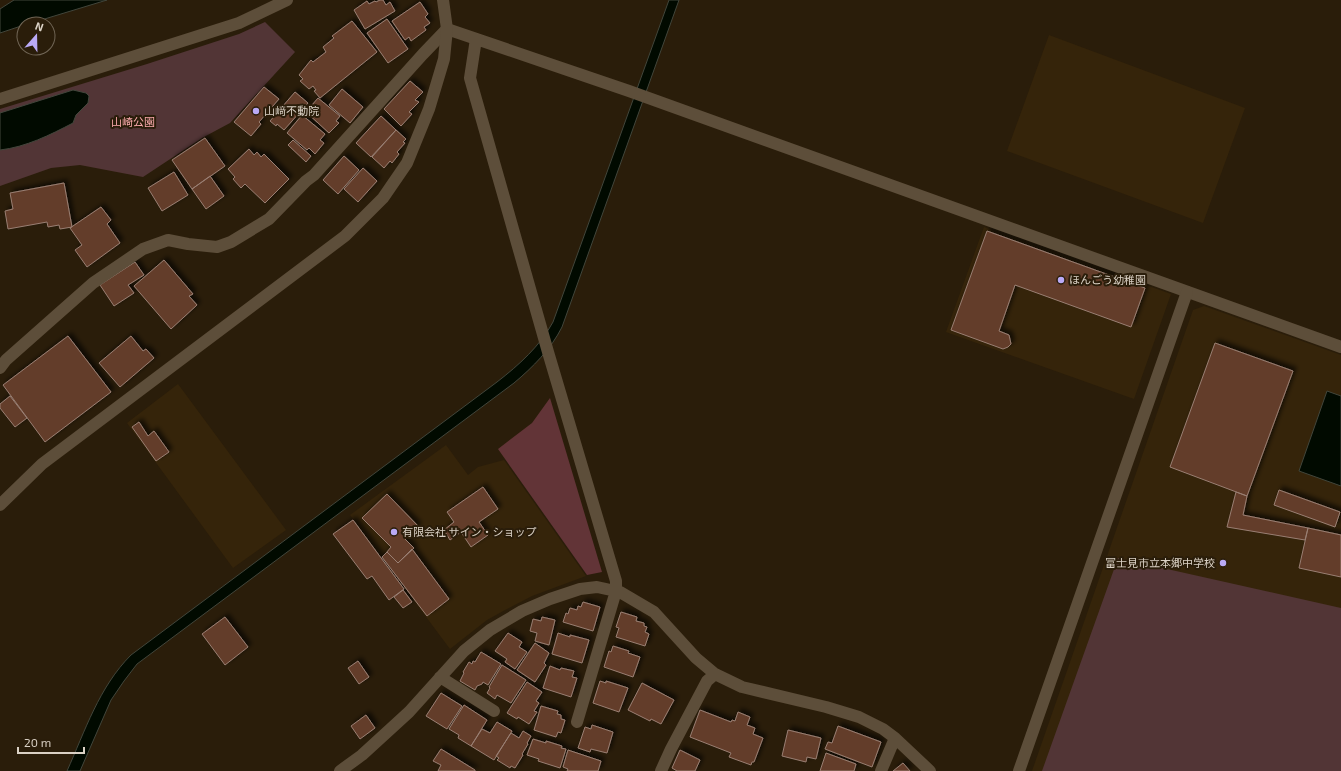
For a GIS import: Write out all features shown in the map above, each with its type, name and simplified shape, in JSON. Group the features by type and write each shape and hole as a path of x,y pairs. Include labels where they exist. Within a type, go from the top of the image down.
{"street":[{"path":"0,99 239,23 287,0"},
{"path":"0,505 42,464 345,236 383,198 406,163 429,109 444,59 447,29 443,0"},
{"path":"447,29 649,98 1341,347"},
{"path":"0,368 6,360 93,283 143,249 168,240 217,247 231,242 269,219 306,181 314,175 447,29"},
{"path":"476,39 470,78 548,352 616,581 616,591 577,722"},
{"path":"1019,771 1187,292"},
{"path":"340,771 362,755 410,712 464,651 490,630 522,611 550,599 580,589 597,587 616,591 654,612 692,654 715,674 742,687 826,707 859,717 895,738 930,771"},
{"path":"661,771 707,681 715,674"},
{"path":"440,677 494,711"},
{"path":"881,771 895,738"}],"shaded area":[{"path":"14,0 107,0 54,16 16,16 16,28 0,33 0,9"},
{"path":"669,0 679,0 562,327 553,343 535,364 514,383 137,664 111,700 80,771 67,771 101,695 131,655 497,382 521,362 542,339 553,322"},
{"path":"1049,35 1245,108 1203,223 1007,151"},
{"path":"73,90 86,93 89,96 88,103 76,115 73,123 47,136 19,146 0,150 0,113"},
{"path":"984,227 1171,294 1134,399 946,332"},
{"name":"富士見市立本郷中学校","path":"1204,306 1341,355 1341,771 1032,771 1193,310"},
{"path":"178,384 286,530 233,568 127,423"},
{"path":"1327,391 1341,396 1341,486 1299,471"},
{"path":"550,398 602,572 587,575 498,449 532,423"},
{"name":"有限会社 サイン・ショップ","path":"446,445 468,475 478,467 504,460 586,576 532,596 505,610 487,620 450,649 350,515"}],"green space":[{"name":"山崎公園","path":"265,22 295,52 230,123 202,138 143,177 80,165 51,168 0,186 0,109 239,34"},
{"path":"1118,558 1341,608 1341,771 1042,771"}],"building":[{"path":"383,0 386,5 390,2 395,11 365,29 354,10 367,1 369,4"},
{"path":"420,2 428,14 425,17 430,23 424,27 426,30 411,41 409,37 405,40 392,21"},
{"path":"387,19 408,49 388,63 367,33"},
{"path":"352,21 377,52 320,98 314,91 316,90 313,86 309,89 300,81 303,79 299,75 311,60 313,62 326,52 323,47 334,38 332,36"},
{"path":"410,81 423,92 415,100 419,102 409,112 412,114 401,126 384,109"},
{"name":"山﨑不動院","path":"264,87 279,99 259,122 261,124 251,136 234,122"},
{"path":"342,89 363,107 350,123 329,105"},
{"path":"295,92 308,103 284,130 277,124 276,126 270,121"},
{"path":"318,98 340,116 336,121 339,123 329,133 306,112"},
{"path":"302,115 325,134 320,140 324,143 315,154 309,148 307,150 287,133"},
{"path":"381,116 396,130 371,157 356,143"},
{"path":"396,130 406,139 403,142 405,143 397,152 399,154 392,163 390,161 384,168 372,157"},
{"path":"205,138 225,166 192,189 172,160"},
{"path":"293,140 311,156 306,162 288,145"},
{"path":"249,149 254,155 257,152 261,157 264,154 289,179 265,203 245,184 241,188 233,179 235,177 228,169"},
{"path":"344,156 359,170 338,194 323,180"},
{"path":"363,168 377,181 358,202 344,189"},
{"path":"174,172 188,195 162,211 148,188"},
{"path":"210,176 224,196 206,209 192,189"},
{"path":"64,183 72,227 60,229 59,225 48,227 47,222 8,229 5,211 13,209 10,193"},
{"path":"101,207 111,220 107,224 120,243 87,267 75,250 82,245 70,228"},
{"name":"ほんごう幼稚園","path":"987,231 1145,288 1131,327 1015,285 999,331 1009,335 1011,344 1008,347 1003,349 951,330"},
{"path":"164,260 193,294 189,296 197,305 171,329 134,286"},
{"path":"135,262 144,275 128,285 134,293 114,306 100,285"},
{"path":"68,336 111,392 45,442 3,385"},
{"path":"131,336 143,351 146,349 154,358 120,387 99,363"},
{"path":"1215,343 1293,371 1247,496 1170,467"},
{"path":"10,396 27,418 15,427 0,408 0,404"},
{"path":"139,422 148,436 154,431 169,452 156,461 132,427"},
{"name":"有限会社 サイン・ショップ","path":"483,487 498,509 479,522 488,535 471,547 461,532 450,540 444,530 454,522 447,512"},
{"path":"1279,490 1340,512 1335,527 1274,505"},
{"path":"1236,492 1247,496 1243,515 1308,528 1305,540 1227,527"},
{"name":"有限会社 サイン・ショップ","path":"387,494 418,526 405,539 414,548 398,563 387,552 391,547 362,518"},
{"path":"353,520 404,589 389,600 372,576 367,579 333,534"},
{"path":"1308,528 1341,535 1341,577 1299,568"},
{"name":"有限会社 サイン・ショップ","path":"412,549 449,599 427,616 382,557 387,552 398,563"},
{"path":"403,590 412,602 403,608 394,597"},
{"path":"583,602 600,607 593,631 563,622 566,613 568,614 570,608 577,610 578,606 581,607"},
{"path":"621,612 637,617 636,621 644,623 644,626 647,627 645,632 649,634 645,646 616,637 619,628 616,627"},
{"path":"225,617 248,647 225,665 202,634"},
{"path":"542,617 555,620 549,645 535,641 537,633 530,631 533,619 541,621"},
{"path":"508,633 522,642 519,647 527,652 515,669 505,662 507,659 495,651"},
{"path":"558,633 570,637 570,635 589,640 582,663 552,654"},
{"path":"535,643 549,653 544,663 546,665 535,682 517,670"},
{"path":"613,646 629,651 628,653 640,657 633,677 604,667 609,651 611,652"},
{"path":"481,652 501,664 488,685 483,682 477,686 475,690 460,681 469,662 472,664 473,661 475,662"},
{"path":"358,661 369,677 359,684 348,668"},
{"path":"502,665 526,680 511,703 497,695 495,699 487,693"},
{"path":"550,666 560,670 561,668 574,671 572,677 577,678 571,697 543,688"},
{"path":"600,681 606,683 606,681 628,688 619,712 593,703"},
{"path":"527,682 542,692 536,701 539,703 534,711 537,712 529,724 518,717 517,719 507,713"},
{"path":"642,683 674,700 661,724 651,719 650,721 628,710"},
{"path":"441,693 462,706 447,729 426,716"},
{"path":"464,705 487,720 471,746 458,738 459,735 449,729"},
{"path":"541,706 558,711 557,714 561,715 561,719 565,720 561,733 558,732 556,737 534,730"},
{"path":"700,710 731,722 732,720 735,721 738,712 750,717 747,725 755,728 753,734 763,738 754,762 752,762 751,765 729,757 731,753 690,737"},
{"path":"366,715 375,728 360,739 351,726"},
{"path":"497,722 512,731 494,760 471,746 482,729 490,733"},
{"path":"592,725 613,732 607,753 591,749 590,752 578,748 585,727 591,729"},
{"path":"838,726 881,742 872,767 825,749 828,742 832,743"},
{"path":"788,730 821,738 816,759 807,757 806,762 782,756"},
{"path":"523,731 531,736 522,754 523,755 515,768 511,766 510,768 497,760 499,758 496,756 511,733 519,738"},
{"path":"533,739 546,743 546,741 562,746 561,748 566,749 560,768 538,761 539,759 527,755"},
{"path":"441,749 475,771 438,771 441,765 433,761"},
{"path":"568,750 601,761 598,771 567,771 568,769 563,767"},
{"path":"680,750 700,760 695,771 677,771 672,768"},
{"path":"826,753 856,764 854,771 820,771"},
{"path":"903,763 910,771 893,771"}],"place":[{"name":"山﨑不動院","path":"256,111"},
{"name":"ほんごう幼稚園","path":"1061,280"},
{"name":"有限会社 サイン・ショップ","path":"394,532"},
{"name":"富士見市立本郷中学校","path":"1223,563"}]}
